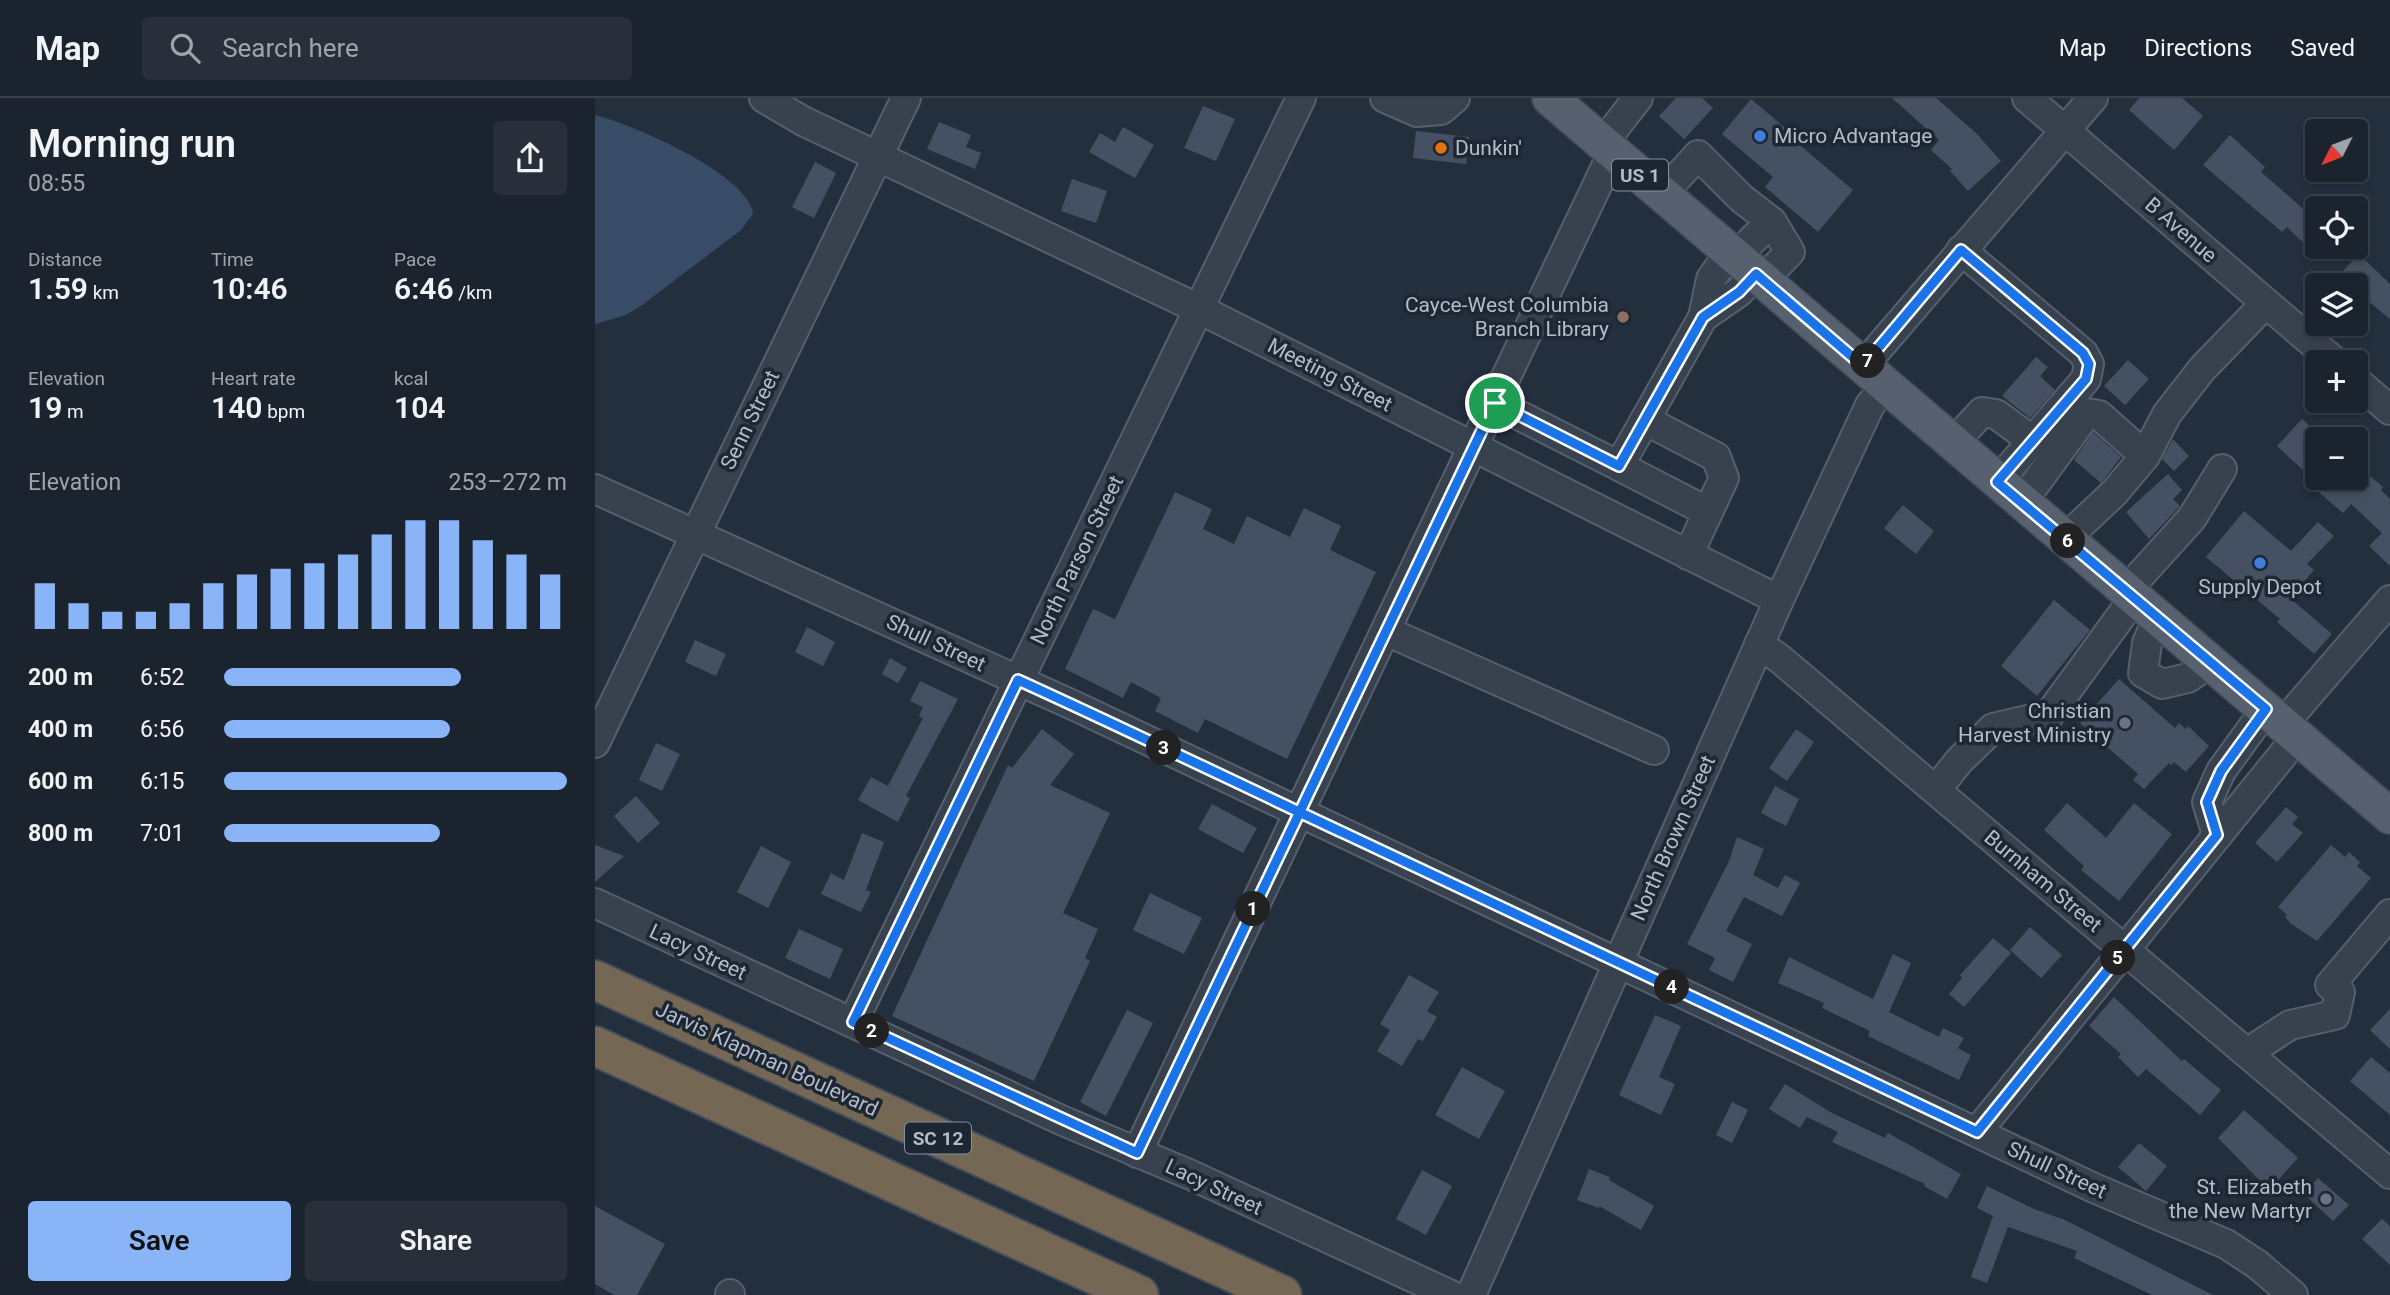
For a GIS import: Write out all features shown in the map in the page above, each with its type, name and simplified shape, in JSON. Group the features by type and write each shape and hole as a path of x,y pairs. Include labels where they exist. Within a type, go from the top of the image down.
{"highway":[{"name":"Jarvis Klapman Boulevard","path":"595,980 1282,1295"},
{"path":"595,1046 1139,1295"}],"main road":[{"name":"US 1","path":"1550,98 2390,816"}],"street":[{"name":"Meeting Street","path":"764,98 803,121 1199,309 1779,600"},
{"name":"Senn Street","path":"595,743 906,98"},
{"name":"North Parson Street","path":"853,1022 1301,98"},
{"path":"1385,98 1417,113 1441,110 1455,98"},
{"path":"1137,1153 1495,403 1608,148 1638,98"},
{"name":"B Avenue","path":"2027,98 2321,350"},
{"name":"North Brown Street","path":"1471,1295 1759,644 1870,405 1875,376 1961,250 2093,98"},
{"path":"1619,466 1703,317 1711,279 1790,252 1772,222 1741,198 1698,155 1663,194"},
{"path":"1747,266 1752,240 1772,222"},
{"path":"1961,250 2083,353 2089,364 2086,379 2034,442 2010,492"},
{"path":"2065,539 2115,493 2145,456 2167,414 2195,378 2266,303"},
{"path":"2368,391 2390,410"},
{"path":"1495,403 1708,512"},
{"path":"1953,443 1982,412 1996,414 2034,442"},
{"path":"2010,492 2087,413 2099,415 2145,456"},
{"path":"1645,420 1716,457 1724,478 1688,555"},
{"path":"1936,790 1959,761 1993,728 2049,715 2140,602 2222,469"},
{"name":"Shull Street","path":"595,489 1018,680 2094,1188 2226,1244 2258,1265 2293,1295"},
{"path":"2217,835 2207,802 2221,771 2282,723 2390,600"},
{"path":"2140,602 2147,643 2143,673 2162,684 2188,678 2210,662"},
{"path":"1386,631 1654,750"},
{"name":"Burnham Street","path":"1759,644 2390,1174"},
{"path":"1977,1132 2217,835 2282,723"},
{"name":"Lacy Street","path":"595,903 1451,1295"},
{"path":"2247,1053 2290,1025 2335,1016 2340,992 2330,985 2390,914"}],"water":[{"path":"595,115 660,140 711,167 746,199 753,214 741,230 642,305 626,315 595,324"}],"building":[{"path":"1676,98 1702,98 1713,108 1684,139 1659,116"},
{"path":"1892,98 1936,98 1976,133 2001,161 1968,191 1950,171 1952,169 1931,150 1939,140"},
{"path":"2139,98 2182,98 2203,116 2174,150 2129,110"},
{"path":"1751,99 1853,190 1818,232 1765,187 1773,177 1722,134"},
{"path":"1203,106 1235,119 1216,161 1184,148"},
{"path":"939,122 971,135 966,147 981,153 975,169 927,149"},
{"path":"1123,127 1154,145 1135,178 1089,152 1100,133 1115,142"},
{"name":"Dunkin'","path":"1416,131 1469,137 1466,164 1413,158"},
{"path":"2230,135 2265,167 2261,172 2305,210 2305,244 2287,227 2282,232 2203,165"},
{"path":"815,162 836,173 814,218 792,207"},
{"path":"1072,179 1107,191 1096,223 1061,211"},
{"path":"2354,259 2364,259 2390,284 2390,319 2368,301 2368,273 2341,273"},
{"path":"2036,357 2048,367 2040,376 2055,390 2030,418 2002,396"},
{"path":"2128,360 2149,379 2125,405 2104,386"},
{"path":"2302,419 2311,427 2305,427 2305,472 2277,446"},
{"path":"2093,432 2121,457 2101,483 2074,460"},
{"path":"2173,439 2189,456 2174,471 2162,459"},
{"path":"2168,474 2182,490 2173,499 2180,506 2149,539 2126,512"},
{"path":"2368,474 2383,487 2381,490 2390,499 2390,566 2369,546 2382,533 2351,504 2343,513 2316,490 2368,490"},
{"path":"1175,492 1212,509 1203,529 1234,544 1247,516 1290,537 1304,508 1341,526 1330,550 1376,572 1287,759 1205,719 1198,733 1155,711 1161,698 1131,682 1123,698 1065,669 1093,609 1115,619"},
{"path":"1903,505 1934,531 1916,554 1884,528"},
{"name":"Supply Depot","path":"2244,511 2291,551 2318,522 2334,536 2307,564 2314,570 2290,598 2332,634 2314,654 2277,622 2280,619 2206,557"},
{"path":"2054,600 2090,630 2037,696 2001,666"},
{"path":"807,627 835,642 823,666 795,652"},
{"path":"695,640 726,654 716,676 685,662"},
{"path":"890,658 907,668 898,683 882,674"},
{"name":"Christian Harvest Ministry","path":"2119,679 2175,728 2179,723 2186,729 2188,726 2209,746 2186,772 2174,762 2171,765 2169,763 2144,789 2133,780 2138,774 2080,723"},
{"path":"920,681 958,699 906,796 910,798 898,822 858,800 871,777 888,786 923,718 919,716 923,707 910,701"},
{"path":"1042,729 1074,754 1050,785 1110,813 1063,913 1098,929 1085,958 1090,961 1034,1081 892,1016 1008,765 1012,768"},
{"path":"1796,729 1814,742 1787,781 1769,768"},
{"path":"656,743 680,754 662,791 639,780"},
{"path":"1775,786 1799,799 1786,826 1761,813"},
{"path":"636,796 660,823 638,843 614,816"},
{"path":"2067,803 2106,838 2134,803 2172,834 2119,901 2081,870 2084,866 2044,830"},
{"path":"1212,804 1257,828 1243,853 1198,829"},
{"path":"2286,807 2298,817 2292,824 2303,833 2277,862 2255,843"},
{"path":"862,833 884,842 866,890 871,892 861,912 821,894 831,873 844,880"},
{"path":"1737,837 1764,849 1753,875 1778,888 1785,875 1800,883 1782,916 1744,897 1726,931 1752,944 1733,982 1709,970 1715,958 1687,944 1729,861"},
{"path":"595,845 624,856 595,882"},
{"path":"2331,845 2345,857 2349,852 2360,862 2357,866 2371,878 2317,941 2291,924 2285,917 2287,915 2278,907"},
{"path":"761,846 791,862 768,908 737,892"},
{"path":"1150,893 1202,918 1184,954 1133,930"},
{"path":"2030,927 2062,955 2041,978 2010,950"},
{"path":"799,929 843,949 830,979 785,958"},
{"path":"1993,938 2011,953 1964,1007 1949,994 1962,978 1960,975"},
{"path":"1893,954 1911,963 1889,1012 1939,1037 1943,1028 1964,1038 1958,1048 1971,1055 1959,1080 1868,1036 1870,1031 1822,1008 1824,1003 1778,983 1789,957 1873,999"},
{"path":"1409,975 1439,992 1427,1011 1437,1017 1423,1041 1418,1039 1402,1066 1377,1051 1390,1030 1380,1024"},
{"path":"2114,997 2182,1061 2184,1059 2221,1090 2200,1115 2146,1069 2138,1077 2118,1057 2121,1054 2089,1026"},
{"path":"2390,1009 2390,1049 2370,1030"},
{"path":"1127,1010 1153,1023 1106,1116 1080,1102"},
{"path":"1655,1015 1681,1026 1659,1077 1675,1084 1661,1115 1619,1095"},
{"path":"2371,1057 2390,1073 2390,1115 2350,1081"},
{"path":"1462,1067 1505,1091 1479,1139 1435,1115"},
{"path":"1785,1084 1832,1113 1885,1138 1888,1133 1961,1174 1947,1199 1924,1186 1925,1184 1832,1142 1838,1132 1807,1117 1800,1128 1769,1109"},
{"path":"1732,1102 1748,1110 1732,1143 1716,1135"},
{"path":"2244,1110 2298,1158 2269,1190 2218,1138"},
{"path":"2139,1143 2167,1166 2146,1191 2118,1167"},
{"path":"1589,1169 1610,1177 1609,1180 1654,1206 1641,1230 1599,1206 1577,1200"},
{"path":"1422,1170 1452,1186 1426,1235 1396,1219"},
{"name":"St. Elizabeth the New Martyr","path":"2318,1178 2349,1205 2333,1221 2304,1194"},
{"path":"1987,1186 2034,1209 2065,1220 2213,1295 2152,1295 2074,1258 2077,1251 2008,1227 1987,1283 1971,1277 1993,1216 1977,1208"},
{"path":"595,1206 665,1244 637,1295 614,1295 595,1284"},
{"path":"2382,1219 2390,1226 2390,1265 2362,1239"}],"place":[{"name":"Micro Advantage","path":"1760,136"},
{"name":"Dunkin'","path":"1441,148"},
{"name":"Cayce-West Columbia Branch Library","path":"1623,317"},
{"name":"Supply Depot","path":"2260,563"},
{"name":"Christian Harvest Ministry","path":"2125,723"},
{"name":"St. Elizabeth the New Martyr","path":"2326,1199"}],"route":[{"path":"1495,403 1299,812 1137,1153 853,1022 1018,680 1075,706 1299,812 1618,962 1977,1132 2217,835 2207,802 2221,771 2248,730 2266,709 1997,482 2056,417 2086,379 2089,364 2083,353 1961,250 1863,366 1756,274 1739,292 1703,317 1619,466 1495,403"}]}
